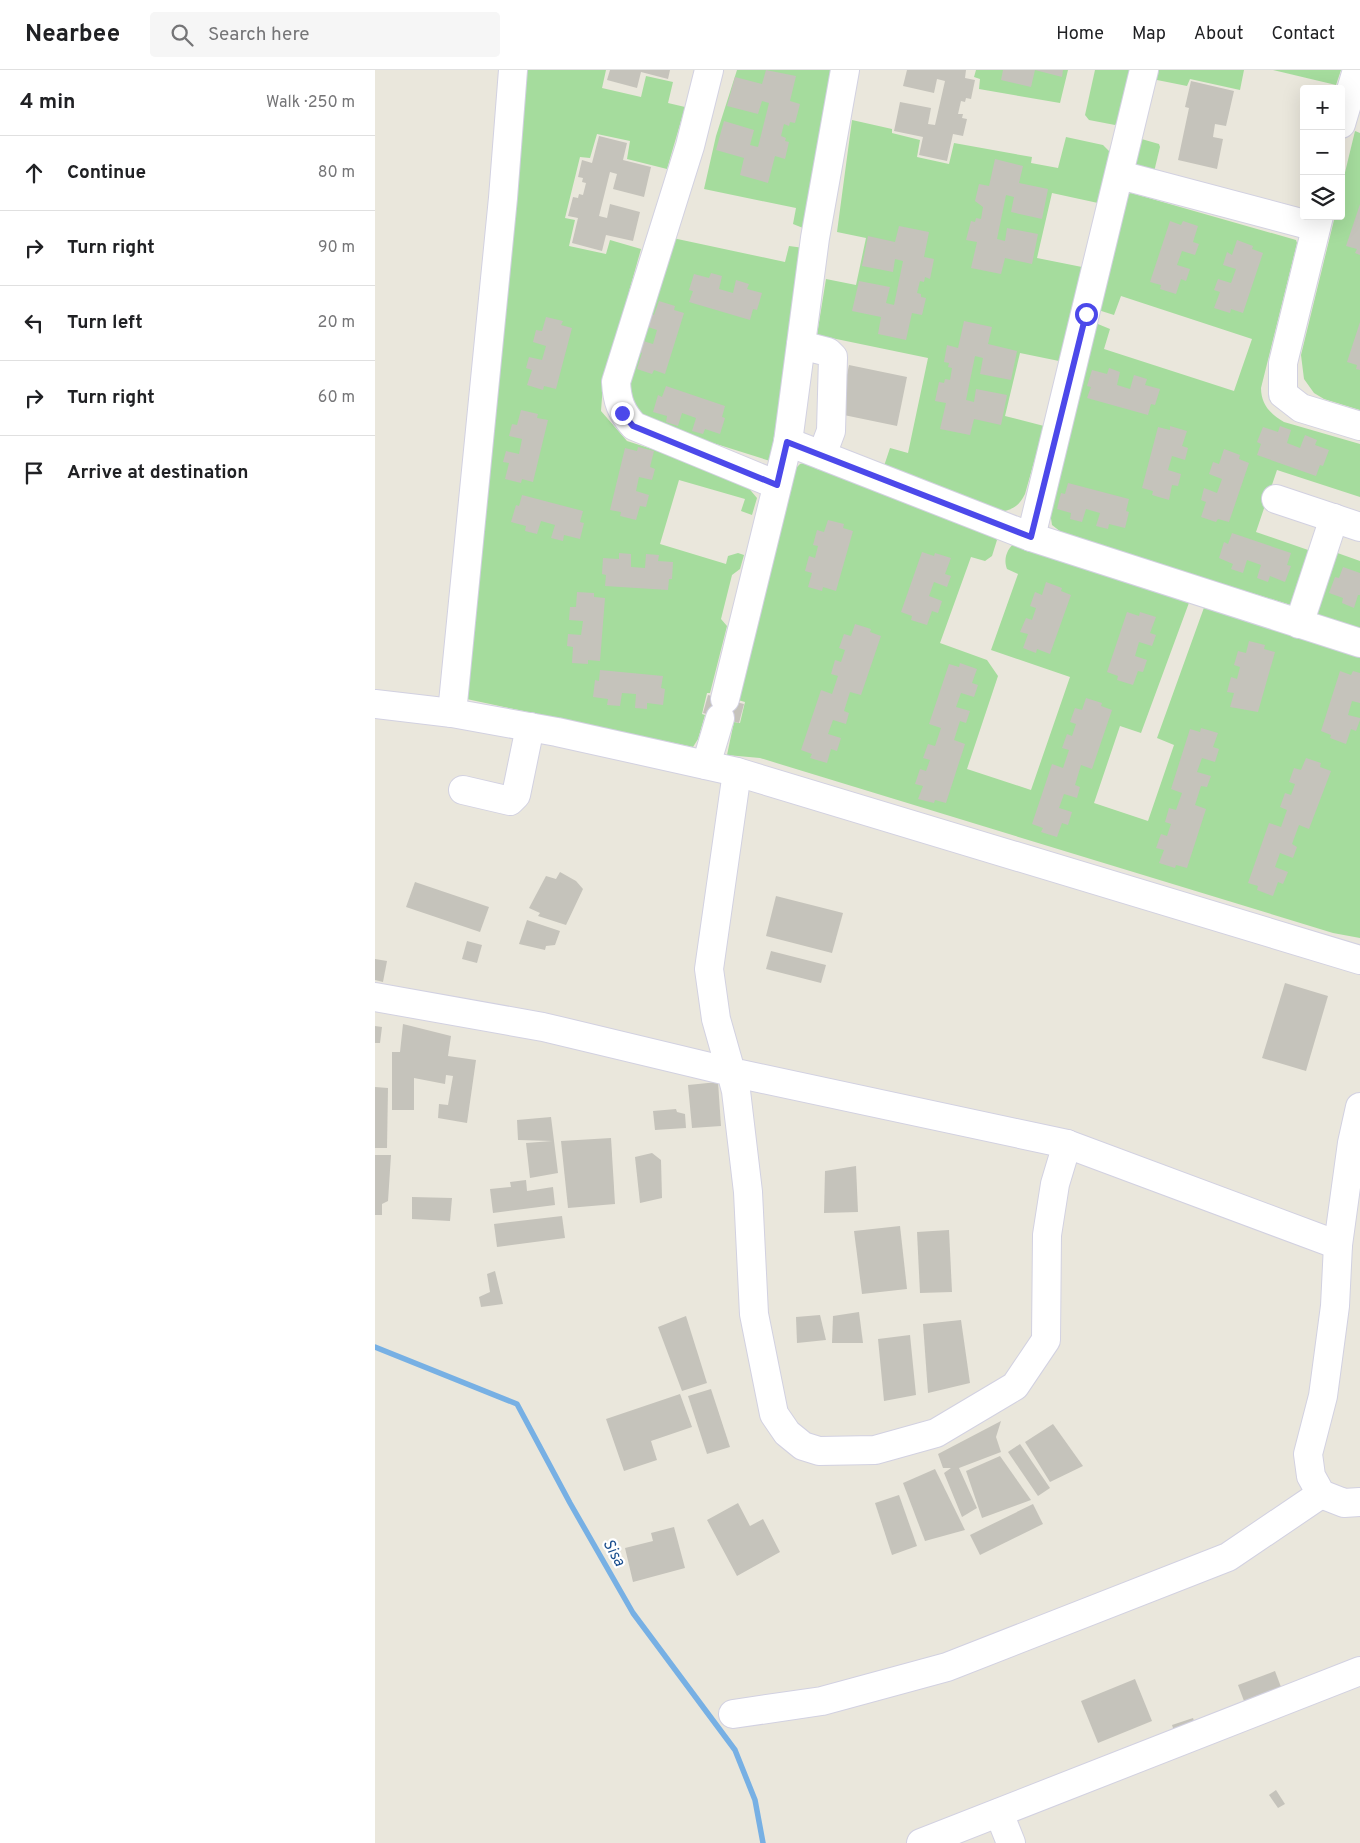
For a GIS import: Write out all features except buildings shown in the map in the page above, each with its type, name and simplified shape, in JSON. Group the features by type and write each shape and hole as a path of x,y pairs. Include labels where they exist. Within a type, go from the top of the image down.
{"street":[{"path":"452,713 503,198 513,70"},
{"path":"709,70 690,146 616,382 617,400 622,413 633,426 777,485"},
{"path":"707,765 787,442 815,238 845,70"},
{"path":"1031,537 1144,70"},
{"path":"1345,110 1357,70"},
{"path":"1120,175 1318,222 1283,363 1283,394 1301,408 1360,426"},
{"path":"801,345 828,352 833,357 831,431 822,455"},
{"path":"787,442 1031,537 1360,643"},
{"path":"1276,499 1360,527"},
{"path":"1299,624 1334,518"},
{"path":"375,704 452,713 737,772 1360,960"},
{"path":"463,790 510,801 516,795 530,728"},
{"path":"737,772 709,969 716,1019 736,1091 749,1192 754,1314 773,1414 792,1438 803,1446 819,1451 875,1450 936,1433 1015,1386 1046,1340 1047,1235 1055,1184 1067,1144"},
{"path":"375,997 543,1027 731,1072 1067,1144 1338,1245"},
{"path":"1360,1107 1352,1204 1338,1245 1335,1306 1323,1396 1308,1454 1311,1476 1321,1494 1344,1503 1360,1502"},
{"path":"733,1714 822,1701 947,1667 1227,1557 1321,1494"},
{"path":"921,1843 1360,1671"},
{"path":"999,1813 1011,1843"}],"green space":[{"path":"519,70 606,70 602,88 641,97 646,76 673,82 668,103 685,107 667,169 627,159 630,141 597,134 590,158 580,157 565,218 575,220 569,246 606,254 610,240 641,249 603,384 601,411 627,441 746,485 757,498 752,515 741,511 745,499 679,480 660,544 726,564 728,556 738,553 744,555 740,569 732,575 721,619 727,626 710,693 707,693 702,714 705,715 698,739 693,747 462,698"},
{"path":"737,70 833,70 803,228 793,224 796,208 704,189 716,136"},
{"path":"976,70 1068,70 1060,103 979,89 980,79 974,77"},
{"path":"1095,70 1131,70 1119,122 1115,125 1089,120 1085,115"},
{"path":"1154,70 1244,70 1240,90 1190,79 1187,86 1152,79"},
{"path":"1273,70 1341,70 1336,85"},
{"path":"852,120 892,129 892,133 920,140 917,157 949,164 954,143 1032,157 1031,163 1058,168 1066,137 1103,145 1110,152 1098,203 1052,193 1037,258 1082,267 1059,361 1020,353 1005,416 1044,426 1025,494 1019,503 1011,509 1004,511 884,466 890,448 908,453 928,358 817,335 826,279 856,285 866,238 837,232"},
{"path":"1355,131 1360,133 1360,410 1324,399 1314,393 1304,379 1301,355 1334,220 1345,220 1345,172"},
{"path":"1138,138 1159,144 1160,147 1153,176 1130,170"},
{"path":"1131,193 1296,240 1297,243 1261,394 1267,408 1284,422 1360,444 1360,497 1277,470 1256,532 1311,551 1294,606 1065,535 1052,525 1049,505 1093,322 1110,329 1104,349 1234,391 1252,339 1121,296 1114,315 1095,309 1125,195"},
{"path":"668,237 785,262 789,246 804,248 770,461 643,421 623,386"},
{"path":"808,462 994,535 997,540 992,556 985,561 971,557 940,643 987,660 998,676 967,769 1031,790 1070,677 991,650 1018,574 1007,569 1005,561 1008,551 1016,542 1190,600 1141,733 1120,726 1094,803 1148,821 1174,745 1157,738 1206,602 1360,653 1360,938 1333,933 760,758 727,755 734,722 740,723 745,702 738,700 796,468 800,464"},
{"path":"1329,550 1360,561 1360,628 1309,612"}],"waterway":[{"name":"Sisa","path":"375,1347 517,1404 570,1503 633,1613 735,1750 755,1800 763,1843"}],"route":[{"path":"622,413 633,426 777,485 787,442 1031,537 1086,314"}]}
